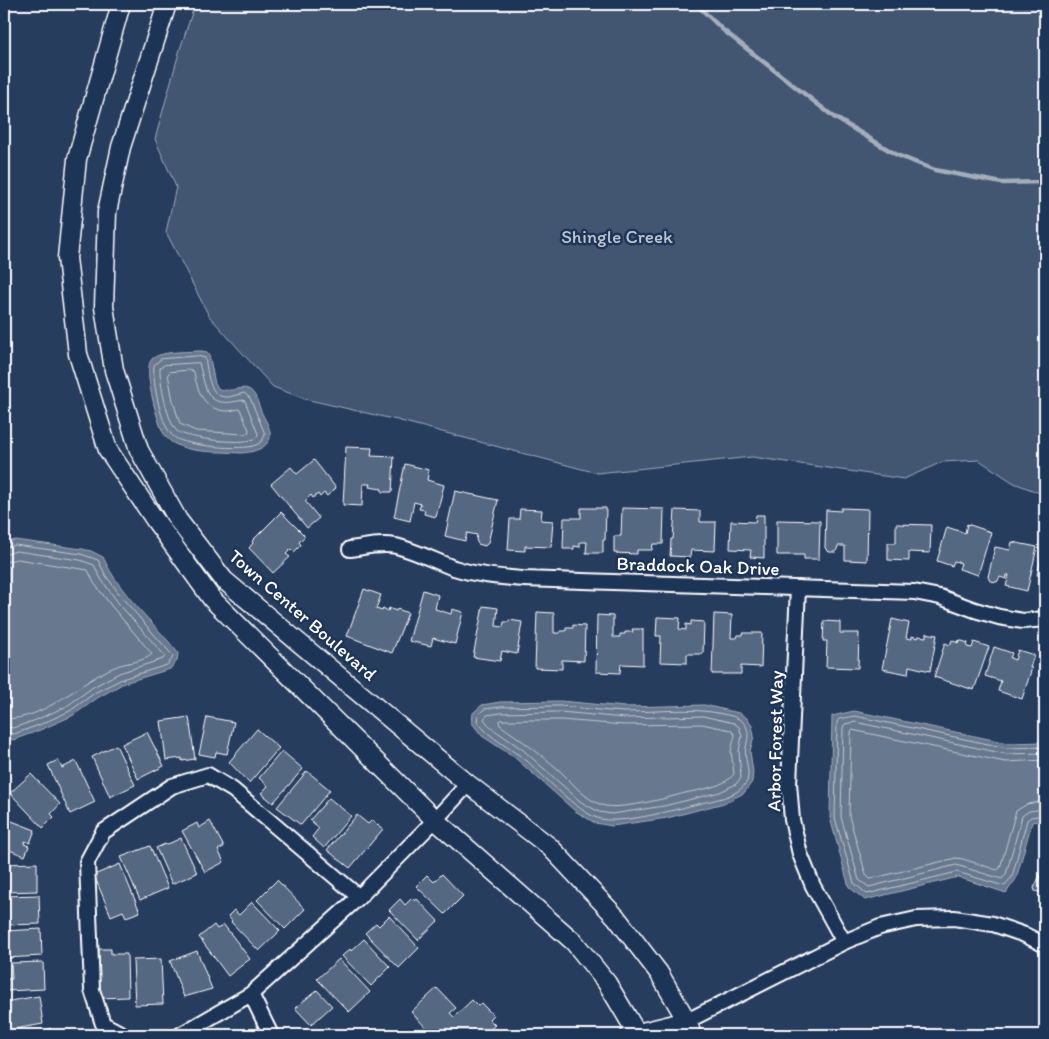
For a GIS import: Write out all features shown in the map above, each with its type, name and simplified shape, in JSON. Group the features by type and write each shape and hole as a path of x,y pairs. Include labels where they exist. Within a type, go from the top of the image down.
{"street":[{"path":"121,4 77,159 67,258 78,354 108,450 155,520 212,599 435,820 574,942 608,983 635,1034 690,1028"},
{"name":"Town Center Boulevard","path":"167,4 121,147 107,212 104,307 114,370 139,450 178,520 224,580 468,784 550,847 616,917 659,973 690,1028"},
{"name":"Braddock Oak Drive","path":"350,549 378,545 395,546 416,552 455,568 486,576 523,579 914,592 940,597 999,617 1023,621 1045,619"},
{"name":"Arbor Forest Way","path":"798,588 789,783 792,820 800,854 813,886 844,942"},
{"path":"124,1035 103,1024 92,990 88,862 103,832 172,786 208,775 233,790 359,897"},
{"path":"180,1035 251,994 359,897 468,784"},
{"path":"672,1035 690,1028 844,942 880,927 916,919 954,918 993,924 1025,935 1045,945"},
{"path":"251,994 271,1035"}],"green space":[{"name":"Shingle Creek","path":"195,4 1045,4 1045,495 1014,483 979,460 942,462 904,479 752,457 597,473 397,420 305,399 273,387 209,316 166,232 176,187 155,139 180,49"}],"water":[{"path":"203,351 209,354 215,384 219,389 245,388 253,393 268,424 270,437 265,446 245,453 214,452 180,447 164,435 157,417 152,394 149,364 156,356 173,352"},
{"path":"15,540 82,549 103,557 118,584 178,653 177,661 170,669 124,683 99,697 72,716 13,740 4,737 4,546 7,542"},
{"path":"561,701 625,707 704,705 739,713 747,718 752,726 754,736 750,751 753,772 752,782 744,793 724,803 667,818 612,826 595,823 575,811 514,757 482,736 472,723 473,713 482,705 500,702"},
{"path":"854,711 1008,743 1045,742 1045,820 1032,822 1016,879 1006,893 958,877 865,900 849,887 830,818 832,716"}],"building":[{"path":"346,447 372,448 371,456 394,457 392,492 382,492 382,489 369,487 370,484 363,484 362,506 343,505"},
{"path":"314,460 336,488 327,496 324,493 320,497 318,494 313,498 311,495 305,501 319,518 307,528 271,484 291,467 297,474"},
{"path":"405,464 429,470 427,480 444,485 436,517 424,514 425,510 419,509 421,504 414,502 410,521 394,517"},
{"path":"455,491 498,500 488,543 485,546 478,544 476,540 477,535 467,533 465,541 445,536"},
{"path":"581,508 606,508 603,553 586,553 587,542 580,542 580,547 574,546 574,549 563,549 564,518 581,518"},
{"path":"622,508 664,509 663,544 653,544 652,550 637,550 637,554 614,553 614,536 621,536"},
{"path":"841,508 868,509 867,561 845,560 845,546 838,546 836,552 829,552 825,548 826,510 841,511"},
{"path":"520,509 542,510 541,520 553,521 551,547 525,546 525,551 508,550 510,519 519,519"},
{"path":"675,510 700,511 700,522 716,522 715,551 691,550 690,557 670,556"},
{"path":"281,512 305,536 299,542 301,545 294,552 291,549 286,554 290,557 273,573 249,548 253,543 252,541"},
{"path":"756,515 764,515 764,558 750,557 751,550 730,549 731,521 755,522"},
{"path":"777,520 820,521 819,559 804,559 804,555 777,555"},
{"path":"896,524 931,525 930,553 909,552 909,561 888,560 888,543 896,543"},
{"path":"967,524 991,532 978,575 959,569 961,563 954,561 952,566 937,561 947,527 965,533"},
{"path":"1012,542 1037,547 1027,591 1006,586 1009,575 1007,575 1006,579 1000,577 997,582 990,581 988,577 995,547 1010,550"},
{"path":"1045,545 1045,577 1037,575"},
{"path":"364,589 381,595 376,609 382,611 383,608 388,611 389,608 396,611 397,609 408,613 392,653 347,636"},
{"path":"423,590 438,595 435,609 451,614 452,609 463,612 455,644 433,638 431,646 409,641"},
{"path":"483,606 498,608 496,626 503,627 504,622 509,622 509,620 522,622 517,654 502,651 500,661 473,657"},
{"path":"537,612 554,613 554,633 566,631 566,628 573,628 573,625 585,626 584,661 562,660 562,669 535,668"},
{"path":"714,614 732,615 731,638 737,638 738,635 743,635 743,633 762,633 761,667 741,666 741,674 712,674"},
{"path":"597,615 613,616 613,637 620,637 620,634 625,634 625,632 633,632 632,629 643,629 643,665 621,664 620,673 596,672"},
{"path":"657,617 680,618 679,629 686,630 686,624 691,625 691,621 704,622 703,654 687,654 687,663 660,662 661,636 656,636"},
{"path":"892,619 909,623 906,638 912,639 912,636 918,638 918,636 926,637 926,633 937,635 930,671 909,666 908,674 882,669"},
{"path":"824,621 840,622 840,633 859,633 858,668 826,667 827,641 823,641"},
{"path":"952,640 958,643 959,640 968,643 967,647 972,648 974,642 989,647 974,690 934,677 945,643 950,645"},
{"path":"994,647 1012,653 1010,658 1015,660 1018,650 1034,655 1022,699 998,691 1001,681 985,676"},
{"path":"189,717 195,759 182,761 182,758 166,760 161,721"},
{"path":"207,717 234,722 227,754 216,752 215,757 199,754"},
{"path":"257,729 279,748 249,783 229,762"},
{"path":"147,732 164,766 138,779 122,744"},
{"path":"116,745 135,785 110,797 92,757"},
{"path":"282,751 303,769 273,803 261,793 268,786 259,778"},
{"path":"58,760 62,768 76,761 95,802 70,814 48,765"},
{"path":"307,771 330,790 301,825 277,807"},
{"path":"31,774 60,804 51,814 54,817 43,828 10,793"},
{"path":"329,798 351,816 324,848 312,837 319,828 310,820"},
{"path":"357,815 368,824 372,820 383,829 350,868 327,850"},
{"path":"4,818 35,830 30,843 25,841 24,844 29,846 25,856 4,848"},
{"path":"210,821 224,847 218,850 224,862 205,872 182,831 197,823 199,828"},
{"path":"181,838 197,873 172,884 156,848"},
{"path":"150,846 168,888 140,900 121,857"},
{"path":"37,863 37,891 4,892 4,864"},
{"path":"120,864 140,912 126,917 123,911 111,916 94,875"},
{"path":"1045,865 1045,890 1041,893 1035,891 1034,888"},
{"path":"442,874 463,896 445,914 416,886 427,875 434,882"},
{"path":"277,880 305,909 285,929 257,900"},
{"path":"39,895 40,924 4,925 4,896"},
{"path":"412,898 415,901 417,899 438,921 418,940 389,910 400,899 405,905"},
{"path":"252,902 280,931 259,951 231,922 228,916 234,910 239,915"},
{"path":"389,916 419,948 399,968 365,933 376,923 379,926"},
{"path":"214,925 217,929 224,925 250,959 228,976 199,937"},
{"path":"41,929 42,956 5,958 4,931"},
{"path":"364,939 390,967 371,986 342,956 350,949 351,951"},
{"path":"99,949 111,949 111,954 127,954 128,997 100,998"},
{"path":"197,951 212,989 184,997 170,961"},
{"path":"161,959 163,1004 135,1005 133,960"},
{"path":"339,959 370,992 349,1012 317,979"},
{"path":"43,962 44,989 7,991 7,979 12,979 11,963"},
{"path":"437,988 456,1008 450,1013 454,1017 472,1000 478,1006 481,1003 493,1015 489,1019 495,1025 484,1035 433,1035 411,1012"},
{"path":"317,990 332,1006 311,1025 295,1008"},
{"path":"39,996 43,1024 4,1031 4,1002"},
{"path":"50,1028 56,1035 41,1035"}],"waterway":[{"name":"Shingle Creek","path":"696,4 723,30 834,117 897,155 935,170 1002,183 1045,182"}]}
